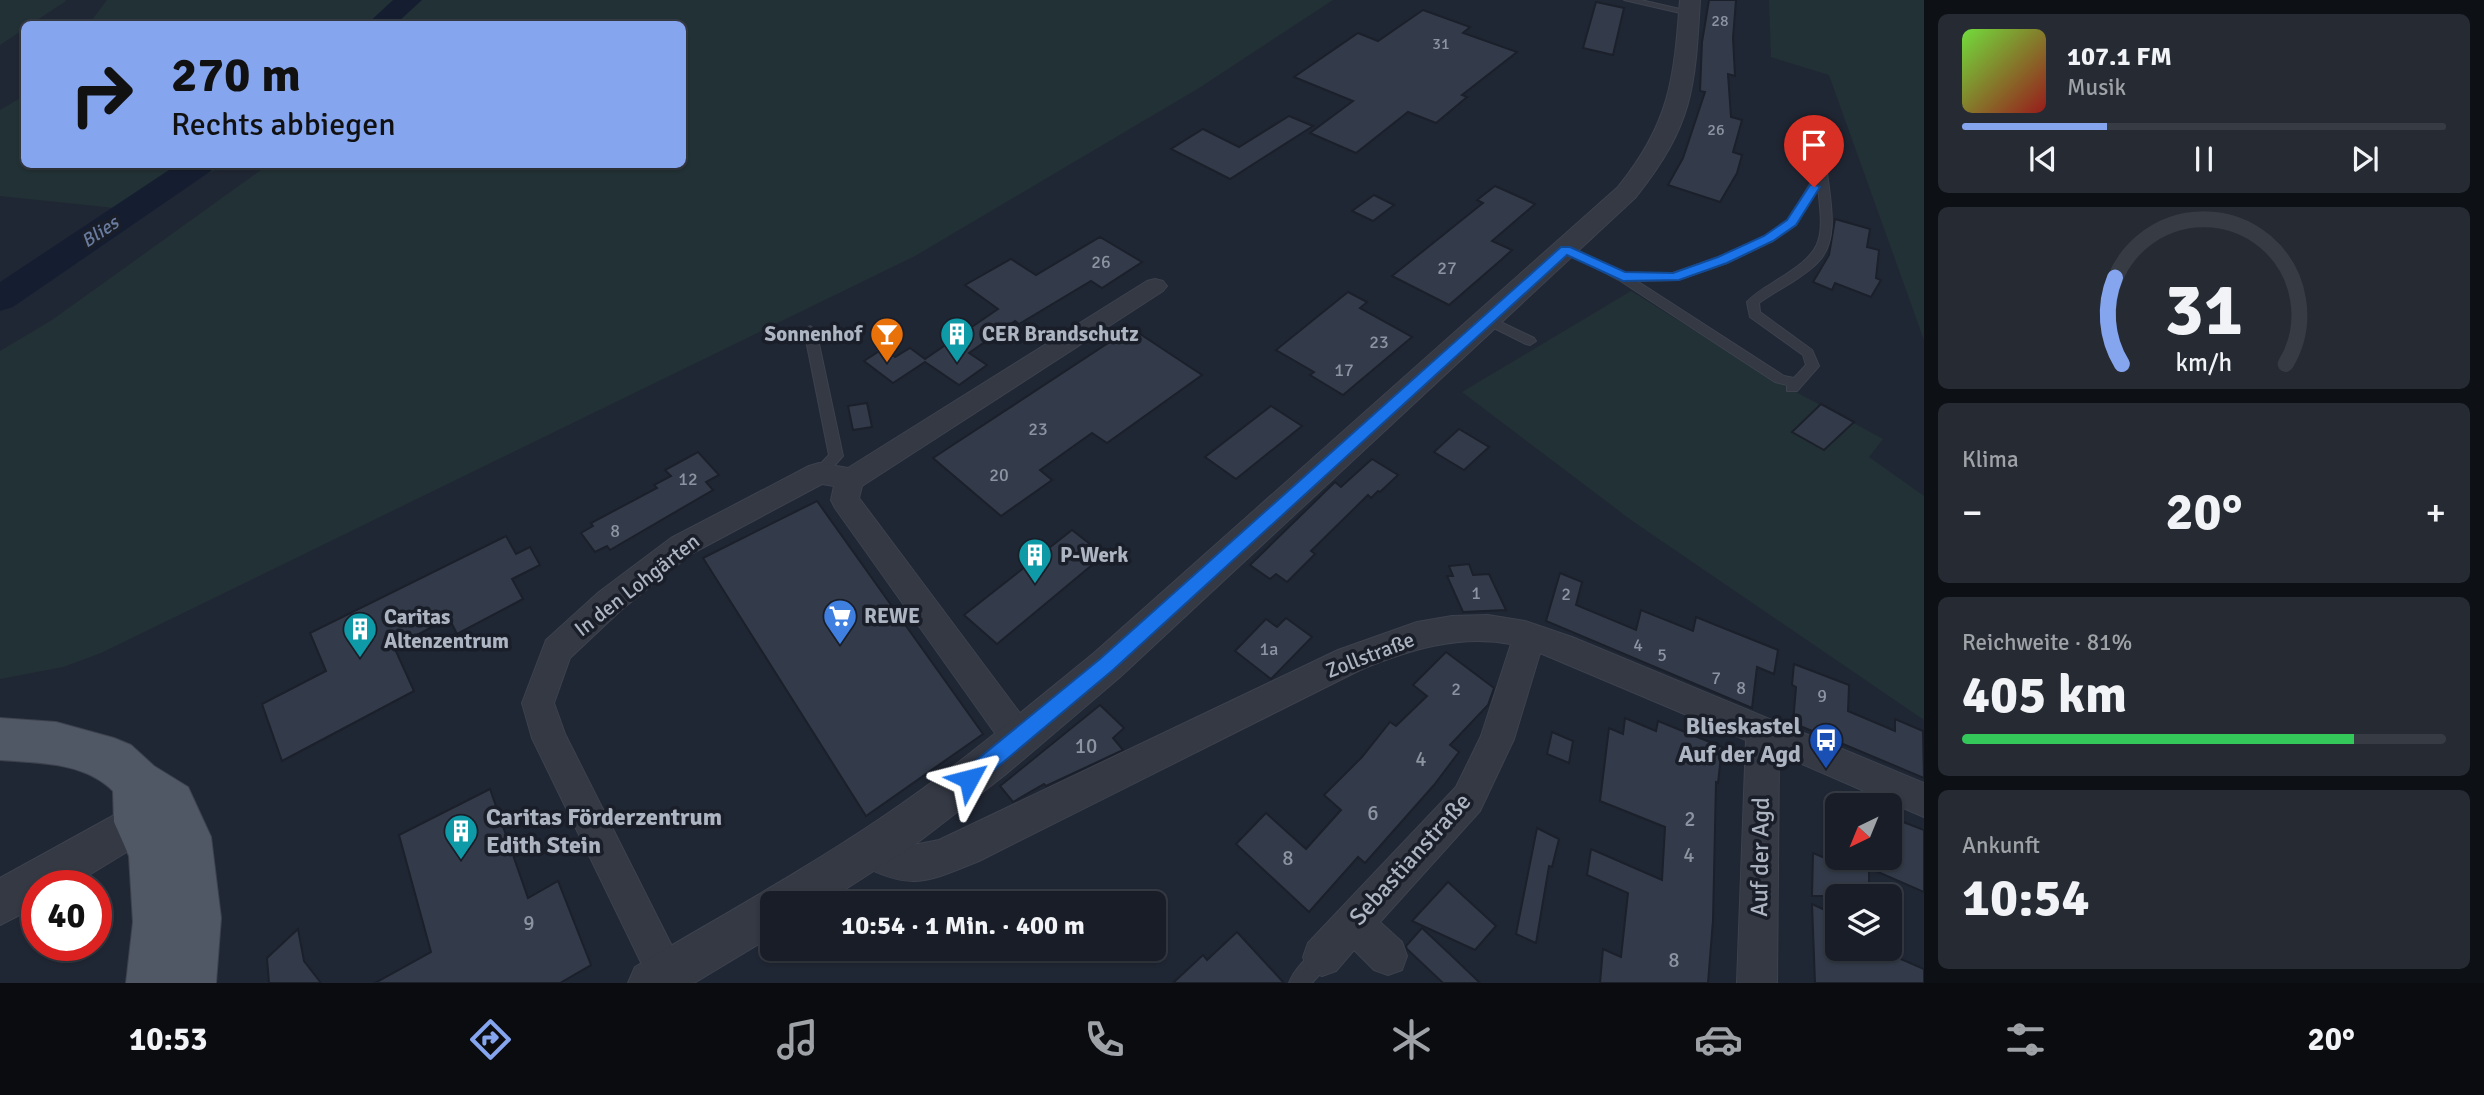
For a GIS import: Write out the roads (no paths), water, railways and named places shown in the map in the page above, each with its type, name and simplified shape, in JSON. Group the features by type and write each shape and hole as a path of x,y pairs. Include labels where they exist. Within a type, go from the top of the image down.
{"main road":[{"path":"0,739 55,743 114,760 149,802 186,837 195,918 189,983"},
{"path":"149,802 159,922 153,983"}],"street":[{"path":"803,891 870,850 953,792 1107,665 1627,192 1660,151 1675,121 1681,95 1690,6"},
{"path":"1019,739 845,500 845,491 852,479 1154,286"},
{"path":"819,473 852,479"},
{"name":"In den Lohgärten","path":"659,978 549,738 538,703 557,650 610,601 681,546 819,473"},
{"name":"Zollstraße","path":"870,850 893,864 923,864 966,848 1389,643 1430,633 1473,629 1508,630 1529,636 1763,730 1924,800"},
{"name":"Sebastianstraße","path":"1322,957 1468,800 1497,739 1529,636"},
{"name":"Auf der Agd","path":"1758,983 1763,730"},
{"path":"0,903 149,802"},
{"path":"659,978 760,917"},
{"path":"1353,923 1388,956"}],"lane":[{"path":"1628,0 1690,6"},
{"path":"1566,249 1623,276 1793,385 1813,366 1808,353 1754,314 1753,302 1815,259 1819,252 1826,219 1822,172 1792,223 1769,239 1723,260 1674,277 1623,276"},
{"path":"1488,320 1530,341"},
{"path":"810,330 836,456 819,473"},
{"path":"1299,983 1322,957"}],"waterway":[{"name":"Blies","path":"384,21 409,0"},
{"name":"Blies","path":"0,299 194,168"}],"place":[{"name":"Sonnenhof","path":"887,364"},
{"name":"CER Brandschutz","path":"957,364"},
{"name":"P-Werk","path":"1035,585"},
{"name":"REWE","path":"840,646"},
{"name":"Caritas Altenzentrum","path":"360,659"},
{"name":"Blieskastel Auf der Agd","path":"1826,770"},
{"name":"Caritas Förderzentrum Edith Stein","path":"461,861"}]}
